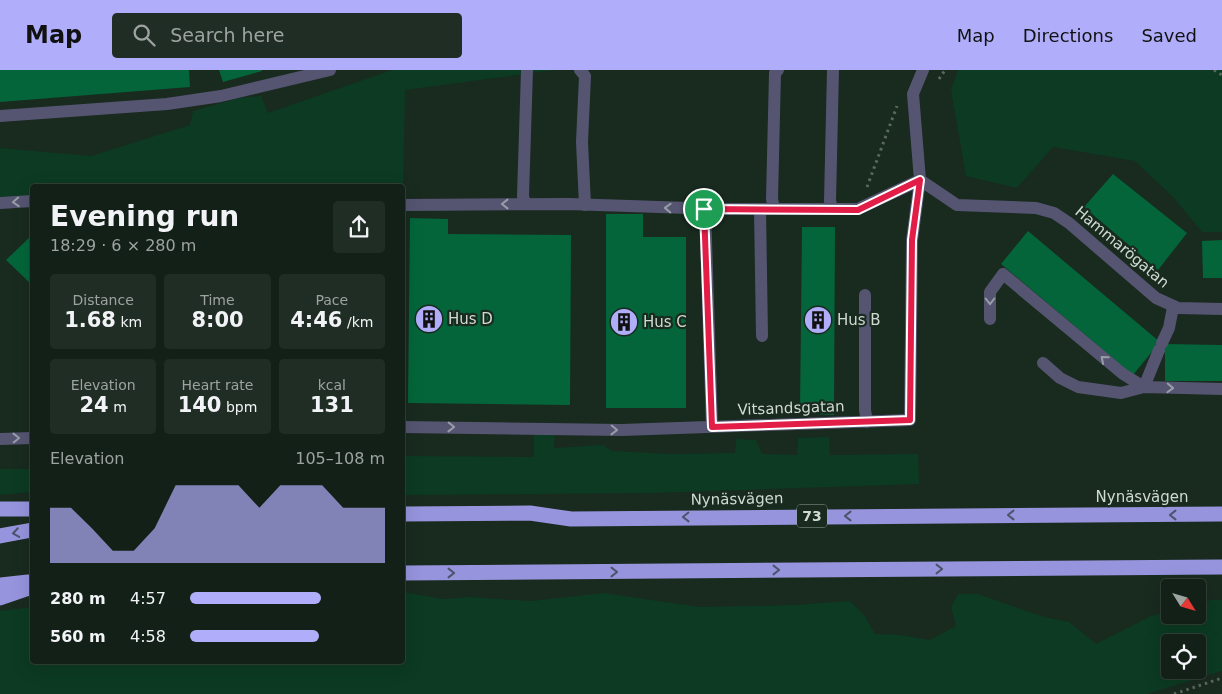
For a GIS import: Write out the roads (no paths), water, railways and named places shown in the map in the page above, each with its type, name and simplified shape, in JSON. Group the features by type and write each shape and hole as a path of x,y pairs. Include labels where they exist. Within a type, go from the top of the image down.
{"highway":[{"path":"0,509 30,509"},
{"name":"Nynäsvägen","path":"405,514 530,513 571,519 1222,514"},
{"path":"0,536 30,530"},
{"path":"405,573 1222,567"},
{"path":"0,585 30,582"},
{"path":"0,598 30,588"}],"street":[{"path":"0,116 167,104 221,96 330,70"},
{"path":"525,204 523,196 527,70"},
{"path":"580,70 585,76 582,142 585,205"},
{"path":"762,336 767,209 772,199 775,73 778,70"},
{"path":"832,208 830,201 833,70"},
{"name":"Vitsandsgatan","path":"405,427 622,430 910,420 912,240 920,180 913,94 923,70"},
{"path":"405,205 525,204 704,209 832,208 858,210 920,180"},
{"name":"Hammarögatan","path":"920,180 957,206 1020,206 1054,213 1069,223 1150,293 1173,307 1222,309"},
{"path":"0,203 30,201"},
{"path":"704,209 712,427"},
{"path":"990,319 990,292 1003,274 1123,374 1144,387"},
{"path":"865,295 865,410 867,422"},
{"path":"1144,387 1169,328 1173,307"},
{"path":"1042,363 1060,378 1078,387 1120,393 1144,387 1222,389"},
{"path":"0,439 30,438"}],"place":[{"name":"Hus D","path":"429,319"},
{"name":"Hus B","path":"818,320"},
{"name":"Hus C","path":"624,322"}]}
